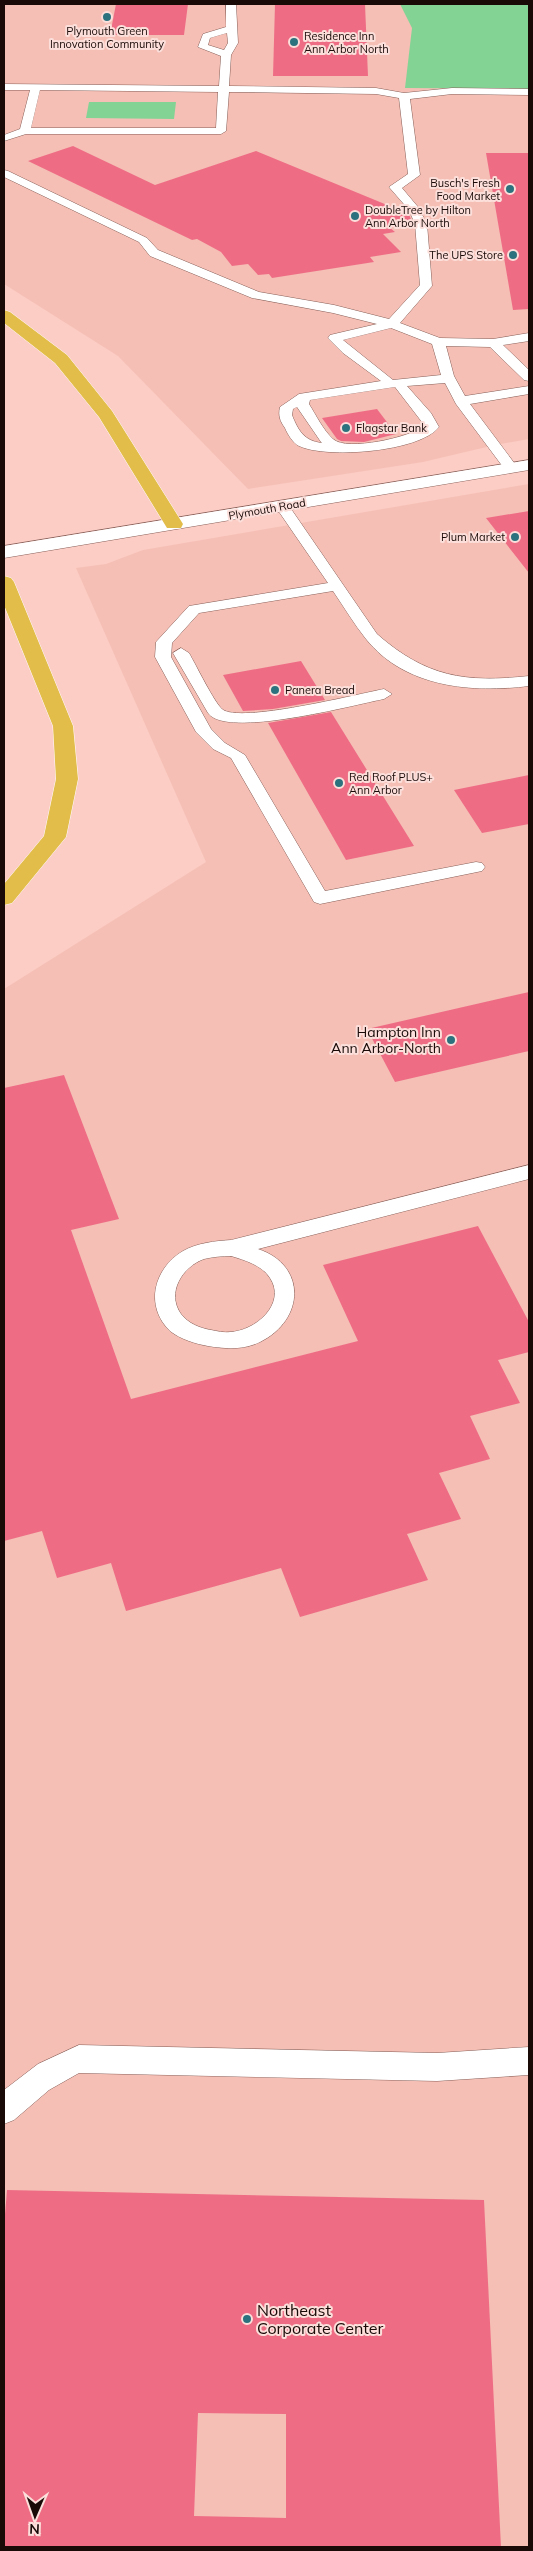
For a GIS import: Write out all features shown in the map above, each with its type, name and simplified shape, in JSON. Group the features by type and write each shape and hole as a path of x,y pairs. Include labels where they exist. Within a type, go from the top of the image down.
{"highway":[{"path":"4,315 61,359 106,415 174,524"},
{"path":"4,582 64,726 67,779 55,837 4,898"}],"main road":[{"name":"Plymouth Road","path":"4,552 529,465"}],"lane":[{"path":"4,138 25,131 221,131 226,54 232,49 231,4"},
{"path":"226,54 209,50 203,46 208,34 231,29"},
{"path":"4,86 376,91 404,96 452,91 529,92"},
{"path":"25,131 36,87"},
{"path":"404,96 414,175 395,187 414,209 421,224 426,286 392,324 334,338 344,350 381,371 394,383 426,416 432,427 429,431 405,440 339,448 306,444 299,439 285,415 287,406 304,397 394,383 450,379"},
{"path":"4,173 108,225 143,240 169,246"},
{"path":"143,240 154,253 256,296 334,309 392,324 438,342 493,343 529,337"},
{"path":"197,257 203,274"},
{"path":"438,342 450,379 461,401 511,468"},
{"path":"493,343 529,377"},
{"path":"461,401 529,390"},
{"path":"304,397 302,404 328,442 339,448"},
{"path":"282,506 372,637 389,653 415,670 468,684 503,685 529,681"},
{"path":"338,586 194,609 164,642 163,656 204,732 219,746 237,755 320,898 476,867"},
{"path":"181,653 216,713 230,719 257,719 384,694"},
{"path":"231,1248 250,1252 268,1260 280,1273 286,1288 285,1303 278,1317 266,1328 249,1337 230,1341 210,1340 192,1334 177,1324 168,1311 164,1296 167,1281 176,1267 191,1256 210,1250 231,1248 529,1172"},
{"path":"4,2110 28,2087 51,2070 79,2059 436,2067 529,2061"}],"shaded area":[{"path":"4,4 529,4 529,439 423,462 248,489 118,356 4,284"},
{"path":"529,484 529,2547 4,2547 4,989 206,862 76,568 106,564 143,550"}],"green space":[{"path":"400,4 529,4 529,89 405,88 412,28"},
{"path":"89,102 176,102 174,119 86,118"}],"building":[{"path":"116,4 188,4 184,35 110,35"},
{"name":"Residence Inn Ann Arbor North","path":"275,4 365,4 368,76 273,76"},
{"name":"DoubleTree by Hilton Ann Arbor North","path":"73,146 155,185 256,151 409,214 413,225 389,227 395,232 383,234 401,252 370,257 374,262 272,278 269,274 258,275 248,264 232,266 221,252 197,239 192,240 28,161"},
{"path":"486,153 529,153 529,309 513,310"},
{"name":"Flagstar Bank","path":"377,409 396,434 364,442 341,441 337,439 322,418"},
{"name":"Plum Market","path":"529,511 529,573 486,518"},
{"name":"Panera Bread","path":"301,661 325,700 273,709 243,711 223,675"},
{"path":"331,712 414,846 346,860 268,723"},
{"path":"529,775 529,824 482,833 454,790"},
{"name":"Hampton Inn Ann Arbor-North","path":"529,992 529,1051 395,1082 367,1029"},
{"path":"64,1075 119,1219 71,1230 131,1399 358,1341 323,1265 478,1226 529,1322 529,1352 498,1360 520,1403 470,1416 490,1459 439,1473 461,1519 407,1534 428,1580 300,1617 281,1568 126,1611 111,1563 57,1578 42,1531 4,1541 4,1088"},
{"name":"Northeast Corporate Center","path":"7,2190 484,2200 501,2547 4,2547 4,2226","holes":["198,2413 286,2414 286,2518 194,2516"]}],"place":[{"name":"Plymouth Green Innovation Community","path":"107,17"},
{"name":"Residence Inn Ann Arbor North","path":"294,42"},
{"name":"Busch's Fresh Food Market","path":"510,189"},
{"name":"DoubleTree by Hilton Ann Arbor North","path":"355,216"},
{"name":"The UPS Store","path":"513,255"},
{"name":"Flagstar Bank","path":"346,428"},
{"name":"Plum Market","path":"515,537"},
{"name":"Panera Bread","path":"275,690"},
{"name":"Red Roof PLUS+ Ann Arbor","path":"339,783"},
{"name":"Hampton Inn Ann Arbor-North","path":"451,1040"},
{"name":"Northeast Corporate Center","path":"247,2319"}]}
